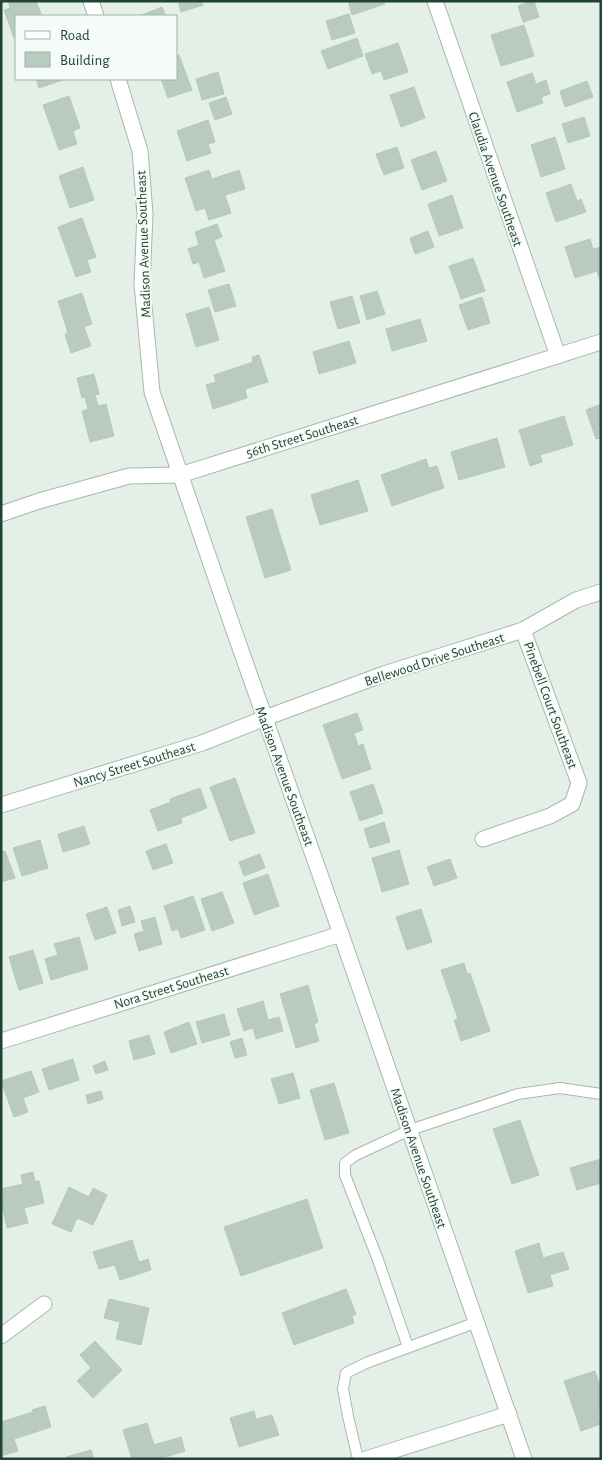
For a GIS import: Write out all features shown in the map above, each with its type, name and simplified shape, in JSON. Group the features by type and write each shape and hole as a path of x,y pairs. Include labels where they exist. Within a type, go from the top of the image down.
{"street":[{"path":"91,1 96,15"},
{"name":"Claudia Avenue Southeast","path":"435,1 558,356"},
{"name":"Madison Avenue Southeast","path":"118,80 140,151 145,214 142,284 152,392 524,1459"},
{"name":"56th Street Southeast","path":"1,514 39,501 129,476 180,475 601,342"},
{"name":"Bellewood Drive Southeast","path":"265,718 384,674 523,630 576,600 601,592"},
{"name":"Pinebell Court Southeast","path":"483,838 550,816 572,804 579,784 523,630"},
{"name":"Nancy Street Southeast","path":"1,805 202,743 265,718"},
{"name":"Nora Street Southeast","path":"1,1041 341,934"},
{"path":"1,1336 44,1304"},
{"path":"366,1459 509,1414"}],"lane":[{"path":"408,1348 378,1260 345,1175 345,1163 356,1155 410,1130 518,1094 560,1088 601,1094"},
{"path":"358,1459 343,1389 346,1373 476,1322"}],"building":[{"path":"8,1 36,1 41,14 15,15 14,38 4,10 10,8"},
{"path":"178,1 202,1 203,5 181,12"},
{"path":"348,1 384,1 385,4 352,15"},
{"path":"534,1 539,17 523,22 518,6"},
{"path":"162,7 166,15 142,15"},
{"path":"349,14 355,33 332,40 326,21"},
{"path":"524,25 534,56 501,66 491,35"},
{"path":"357,38 363,56 328,69 321,51"},
{"path":"398,43 408,72 384,80 381,71 372,74 365,54"},
{"path":"178,55 192,90 168,98 161,80 178,80"},
{"path":"218,72 224,94 202,100 196,79"},
{"path":"532,73 536,84 546,80 550,94 541,97 543,103 517,112 507,82"},
{"path":"36,80 63,80 39,88"},
{"path":"587,81 593,97 565,107 560,91"},
{"path":"414,87 425,118 401,127 390,95"},
{"path":"69,96 80,128 73,131 77,144 59,150 43,105"},
{"path":"226,97 232,114 215,120 209,103"},
{"path":"584,117 590,136 568,143 562,124"},
{"path":"208,120 215,142 208,144 211,153 187,161 177,131"},
{"path":"555,137 565,169 541,177 531,145"},
{"path":"397,147 404,168 384,175 376,154"},
{"path":"436,151 447,181 422,190 411,160"},
{"path":"83,167 94,200 70,208 59,176"},
{"path":"209,170 212,179 239,170 245,189 225,195 231,213 209,220 205,208 196,211 185,178"},
{"path":"571,184 577,201 581,199 586,212 556,222 546,193"},
{"path":"452,195 463,228 439,236 428,204"},
{"path":"82,218 96,257 87,260 91,272 76,277 58,227"},
{"path":"217,224 222,237 214,240 225,271 204,278 199,262 193,264 188,249 199,245 195,232"},
{"path":"428,231 434,247 415,254 410,238"},
{"path":"590,239 593,249 601,247 601,284 597,271 575,278 565,247"},
{"path":"473,258 485,291 461,299 449,266"},
{"path":"229,284 236,306 215,312 208,290"},
{"path":"377,291 385,314 367,320 360,296"},
{"path":"82,293 92,324 84,327 91,346 71,353 65,334 68,333 58,301"},
{"path":"352,296 360,323 338,329 330,302"},
{"path":"482,297 490,323 468,330 459,305"},
{"path":"209,307 219,340 196,347 186,314"},
{"path":"420,319 427,341 392,351 386,329"},
{"path":"349,341 356,363 319,374 313,352"},
{"path":"259,355 268,382 245,389 247,398 213,409 206,385 216,382 214,375 253,362 252,357"},
{"path":"94,374 99,394 95,395 98,406 106,404 114,436 90,442 82,411 88,409 85,397 82,398 77,378"},
{"path":"601,404 601,438 596,439 586,410"},
{"path":"564,416 573,445 540,455 542,462 530,466 519,430"},
{"path":"497,438 505,467 459,480 451,452"},
{"path":"426,459 429,468 437,466 444,488 392,506 381,475"},
{"path":"358,480 368,511 320,525 311,495"},
{"path":"272,509 291,570 265,578 246,517"},
{"path":"357,713 363,730 354,733 358,746 363,744 371,769 342,779 323,725"},
{"path":"235,778 255,833 230,841 210,787"},
{"path":"373,784 383,813 360,821 350,792"},
{"path":"200,788 207,808 181,818 182,823 158,831 150,810 171,802 170,799"},
{"path":"384,822 390,842 370,848 364,829"},
{"path":"84,826 90,844 63,852 58,834"},
{"path":"40,840 48,868 22,876 13,848"},
{"path":"166,844 173,863 153,870 146,851"},
{"path":"399,850 409,884 382,892 372,858"},
{"path":"5,851 15,878 1,882 1,852"},
{"path":"260,854 265,868 244,876 239,862"},
{"path":"450,859 457,878 434,886 427,867"},
{"path":"268,874 279,906 254,915 243,883"},
{"path":"222,892 234,923 212,931 201,899"},
{"path":"193,896 205,930 181,938 178,929 172,931 164,906"},
{"path":"130,906 135,922 122,926 118,910"},
{"path":"107,907 116,933 95,940 86,914"},
{"path":"421,909 432,942 407,950 396,917"},
{"path":"155,917 162,944 139,951 134,934 144,931 141,921"},
{"path":"79,937 88,969 51,980 45,959 58,955 54,944"},
{"path":"33,950 43,983 19,990 9,957"},
{"path":"464,963 467,974 470,973 490,1031 461,1041 454,1020 458,1019 441,970"},
{"path":"308,985 318,1022 314,1024 319,1041 296,1048 280,994"},
{"path":"263,1001 268,1020 279,1017 283,1031 256,1039 253,1028 244,1031 237,1009"},
{"path":"224,1014 230,1035 202,1043 196,1022"},
{"path":"189,1022 197,1044 171,1053 164,1032"},
{"path":"149,1035 155,1054 134,1060 129,1041"},
{"path":"242,1038 247,1055 235,1058 230,1042"},
{"path":"73,1059 79,1080 49,1090 42,1069"},
{"path":"105,1061 108,1070 96,1074 93,1066"},
{"path":"31,1071 39,1092 23,1098 28,1112 14,1117 1,1081"},
{"path":"293,1073 300,1098 279,1104 271,1079"},
{"path":"334,1083 349,1133 325,1140 310,1090"},
{"path":"101,1091 103,1099 88,1104 86,1095"},
{"path":"520,1120 539,1175 512,1184 493,1129"},
{"path":"601,1159 601,1183 577,1190 570,1168"},
{"path":"33,1172 35,1181 39,1181 44,1203 24,1208 28,1223 7,1228 1,1202 1,1189 23,1184 21,1175"},
{"path":"69,1187 89,1197 93,1188 107,1195 93,1225 77,1218 71,1232 52,1224"},
{"path":"307,1199 323,1248 241,1276 224,1227"},
{"path":"132,1240 139,1262 148,1259 151,1270 120,1280 115,1265 99,1269 93,1252"},
{"path":"539,1243 543,1258 563,1252 569,1269 550,1275 553,1286 528,1293 515,1251"},
{"path":"346,1289 356,1314 352,1316 354,1323 294,1345 282,1313"},
{"path":"109,1299 149,1308 141,1345 116,1339 120,1322 104,1318"},
{"path":"95,1341 122,1370 93,1398 77,1381 91,1368 80,1355"},
{"path":"595,1371 601,1389 601,1414 598,1415 601,1424 581,1431 564,1381"},
{"path":"45,1406 51,1427 14,1439 18,1451 1,1456 1,1422 33,1412 32,1410"},
{"path":"254,1411 256,1419 272,1415 279,1435 239,1447 230,1418"},
{"path":"147,1423 154,1445 181,1437 185,1451 159,1459 132,1459 123,1430"},
{"path":"91,1450 94,1459 67,1459 66,1457"}]}
